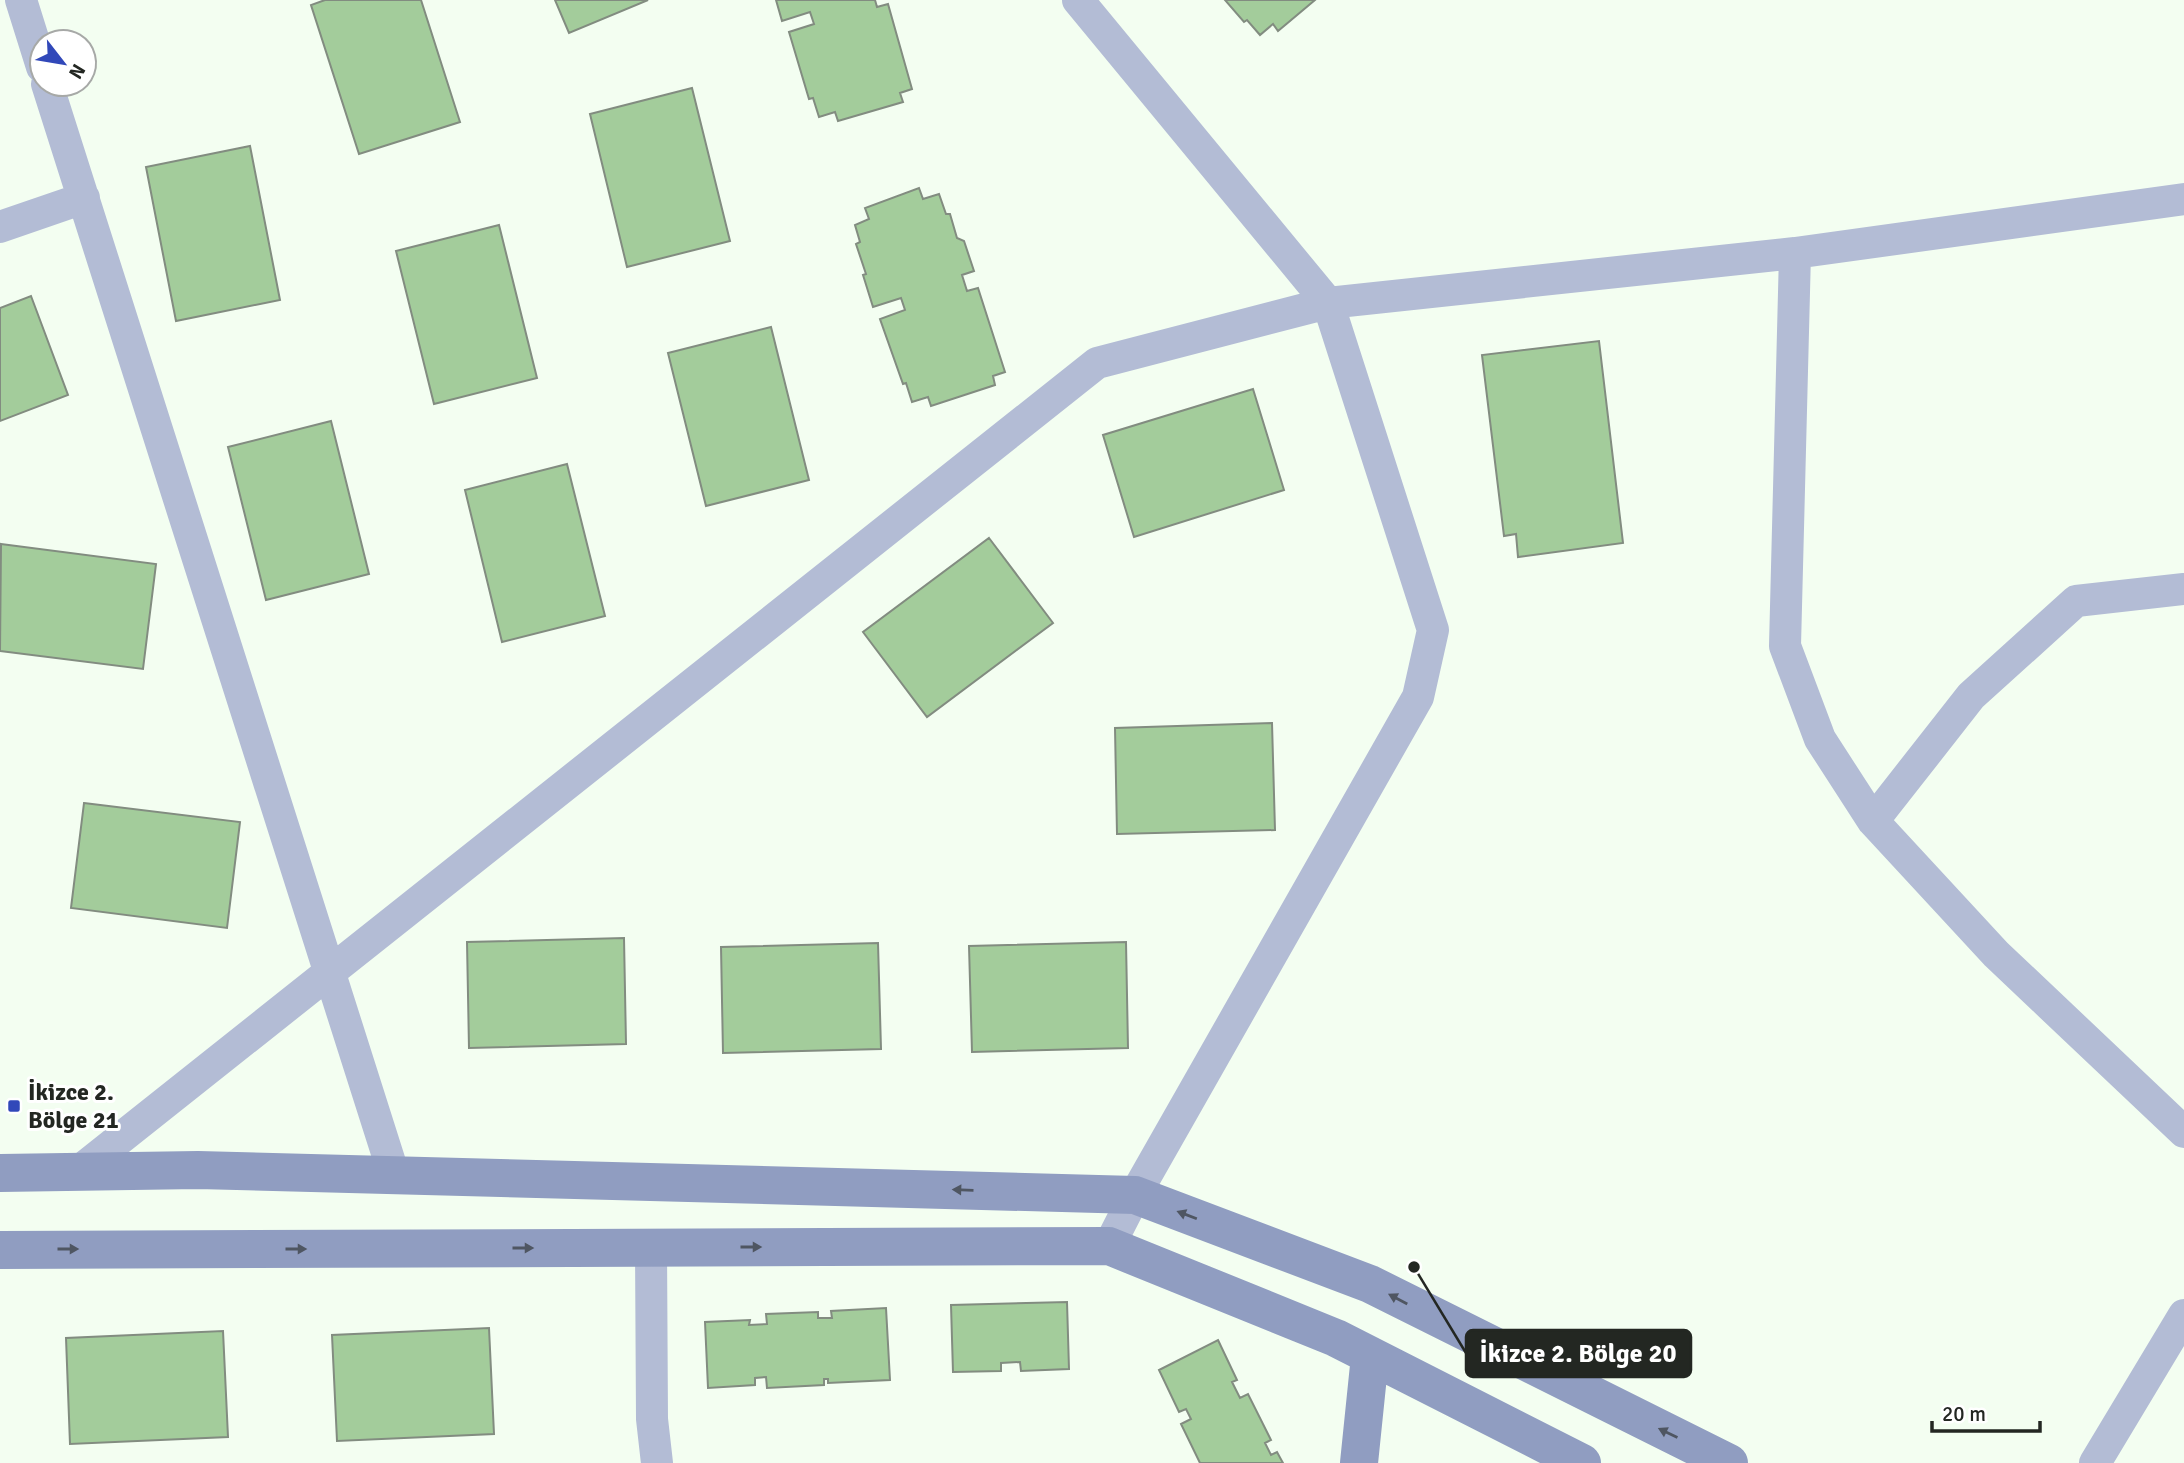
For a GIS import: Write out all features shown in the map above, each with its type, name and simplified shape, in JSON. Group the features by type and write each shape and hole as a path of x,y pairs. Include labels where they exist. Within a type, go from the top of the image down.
{"main road":[{"path":"0,1173 198,1170 1135,1195 1370,1284 1729,1463"},
{"path":"0,1250 1109,1246 1336,1338 1582,1463"},
{"path":"1359,1463 1370,1356"}],"street":[{"path":"21,0 30,28"},
{"path":"1078,0 1328,303 1433,631 1418,697 1135,1195 1109,1246"},
{"path":"51,98 394,1175"},
{"path":"0,227 83,198"},
{"path":"78,1172 1097,363 1328,303 1795,253 2184,199"},
{"path":"1795,253 1785,646 1820,739 1873,821 1996,954 2184,1132"},
{"path":"1873,821 1971,696 2076,601 2184,589"},
{"path":"651,1248 652,1419 657,1463"},
{"path":"2095,1463 2184,1315"}],"building":[{"path":"325,0 421,0 460,122 359,154 311,5"},
{"path":"555,0 648,0 569,33"},
{"path":"776,0 875,0 877,7 888,4 912,89 900,93 903,102 838,121 835,112 819,117 813,98 809,99 789,32 814,24 810,12 782,21"},
{"path":"1225,0 1315,0 1278,31 1273,24 1260,35 1247,20 1244,22"},
{"path":"692,88 730,241 627,267 590,114"},
{"path":"250,146 280,300 176,321 146,167"},
{"path":"919,188 923,199 939,194 946,214 950,214 957,238 964,241 974,271 962,275 967,291 978,288 1005,372 993,376 995,385 931,406 928,397 912,402 880,319 905,310 901,298 873,307 856,244 860,242 855,225 869,219 865,208"},
{"path":"499,225 537,378 434,404 396,251"},
{"path":"31,296 68,395 0,421 0,308"},
{"path":"771,327 809,480 706,506 668,353"},
{"path":"1599,341 1623,543 1518,557 1516,534 1504,536 1482,355"},
{"path":"1253,389 1284,490 1134,537 1103,435"},
{"path":"331,421 369,574 266,600 228,447"},
{"path":"567,464 605,616 502,642 465,490"},
{"path":"989,538 1053,623 927,717 863,632"},
{"path":"1,544 156,564 143,669 0,651"},
{"path":"1272,723 1275,830 1117,834 1115,728"},
{"path":"84,803 240,822 227,928 71,908"},
{"path":"624,938 626,1044 469,1048 467,942"},
{"path":"1126,942 1128,1048 972,1052 969,946"},
{"path":"878,943 881,1049 723,1053 721,947"},
{"path":"1067,1302 1069,1369 1021,1371 1020,1362 1001,1363 1001,1371 953,1372 951,1305"},
{"path":"886,1308 890,1380 828,1383 828,1379 824,1379 824,1385 767,1388 766,1377 755,1378 755,1385 708,1388 705,1322 750,1320 749,1325 767,1324 766,1314 818,1312 818,1318 832,1318 831,1311"},
{"path":"489,1328 494,1434 337,1441 332,1335"},
{"path":"223,1331 228,1437 70,1444 66,1338"},
{"path":"1218,1340 1237,1380 1232,1382 1240,1398 1248,1394 1271,1440 1265,1443 1271,1455 1277,1452 1283,1463 1200,1463 1181,1424 1191,1419 1186,1409 1179,1412 1159,1370"}],"place":[{"name":"İkizce 2. Bölge 21","path":"14,1106"},
{"name":"İkizce 2. Bölge 20","path":"1414,1267"}]}
